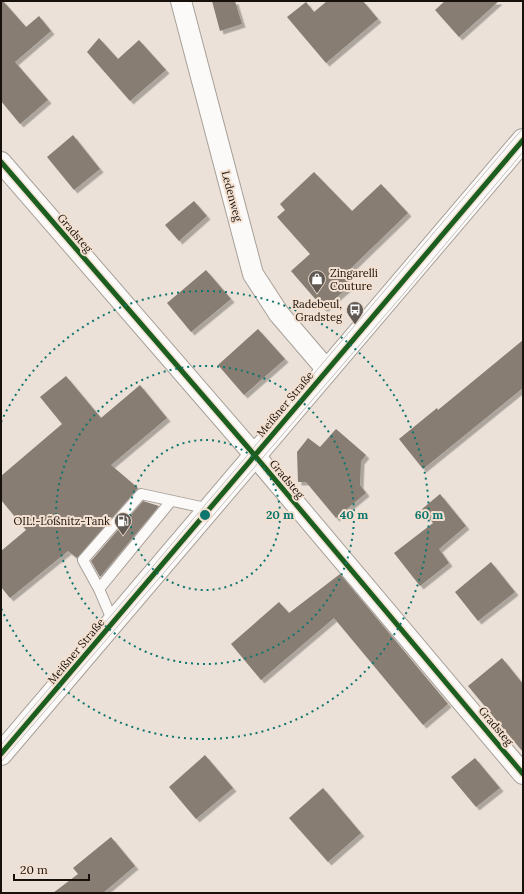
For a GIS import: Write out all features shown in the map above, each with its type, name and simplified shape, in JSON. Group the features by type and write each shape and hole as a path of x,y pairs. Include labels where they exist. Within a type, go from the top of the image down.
{"main road":[{"name":"Meißner Straße","path":"1,754 523,140"}],"street":[{"name":"Ledenweg","path":"181,1 253,274 279,314 327,370"},
{"name":"Gradsteg","path":"1,162 255,456 523,774"}],"lane":[{"path":"113,623 99,589 83,560 140,494 210,509"},
{"path":"99,589 171,501"}],"building":[{"path":"1,1 3,1 26,27 39,16 51,31 15,62 48,100 20,124 1,101"},
{"path":"212,1 235,1 242,24 220,31"},
{"path":"327,1 363,1 378,19 326,63 287,17 306,2 314,12"},
{"path":"445,1 499,1 459,37 435,10"},
{"path":"99,38 118,59 139,40 166,70 130,101 87,52"},
{"path":"73,135 100,169 74,190 47,157"},
{"path":"314,172 352,211 381,184 408,213 345,274 353,283 324,309 291,271 310,254 277,217 285,210 280,204"},
{"path":"194,201 207,216 179,241 165,225"},
{"path":"206,270 231,299 191,332 167,303"},
{"path":"258,329 285,359 244,395 218,365"},
{"path":"523,340 523,388 423,469 399,439 437,408 438,410"},
{"path":"66,376 101,418 140,385 167,418 111,465 138,488 77,558 68,551 10,598 1,587 1,551 26,530 1,500 1,476 62,424 40,397"},
{"path":"336,429 366,455 361,461 360,485 366,493 336,518 306,482 298,482 297,452 308,438 320,447"},
{"path":"440,494 466,526 439,549 449,563 420,586 394,553 433,523 422,509"},
{"path":"143,501 159,506 100,577 91,561"},
{"path":"491,562 515,592 478,621 455,592"},
{"path":"340,574 448,704 423,725 334,618 261,680 231,644 279,602 289,613"},
{"path":"502,658 523,684 523,752 468,686"},
{"path":"205,755 233,788 196,819 169,787"},
{"path":"475,758 500,788 476,807 451,777"},
{"path":"323,788 361,833 328,862 289,818"},
{"path":"111,837 135,866 103,893 53,893 78,874 73,868"}],"tram line":[{"path":"1,745 523,128"},
{"path":"1,762 406,291 523,152"}],"cycle path":[{"path":"1,754 523,140"},
{"path":"1,162 251,451 523,774"}],"place":[{"name":"Zingarelli Couture","path":"317,294"},
{"name":"Radebeul, Gradsteg","path":"355,325"},
{"name":"OIL!-Lößnitz-Tank","path":"123,536"}]}
